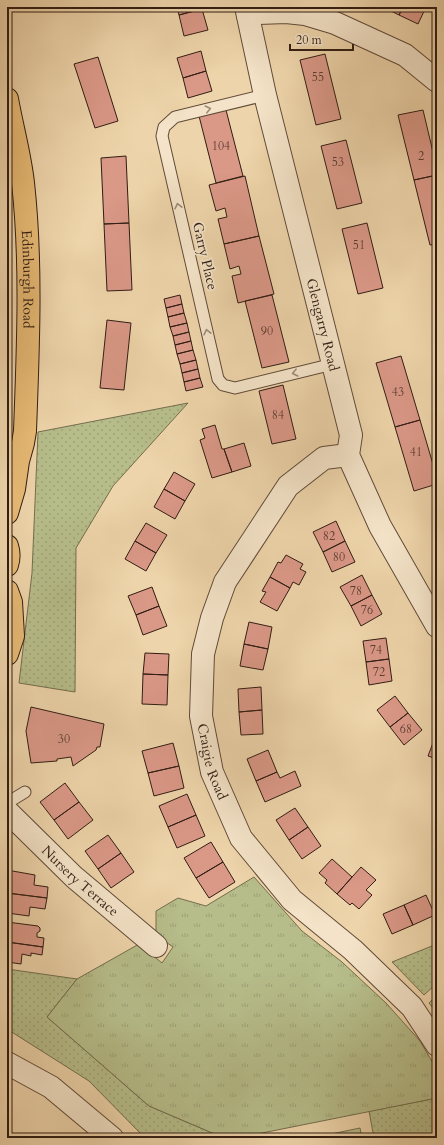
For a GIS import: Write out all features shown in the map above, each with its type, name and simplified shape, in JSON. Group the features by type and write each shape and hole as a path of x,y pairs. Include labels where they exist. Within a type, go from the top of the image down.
{"main road":[{"name":"Edinburgh Road","path":"7,99 23,182 27,228 28,354 25,431 23,442 13,468 14,489 7,513"},
{"path":"7,546 7,565"},
{"path":"7,591 11,602 13,636 7,654"}],"street":[{"path":"247,11 258,13 305,14 335,23 405,55 437,81"},
{"name":"Glengarry Road","path":"247,11 265,96 351,435 348,455"},
{"path":"348,455 380,526 437,626"},
{"name":"Craigie Road","path":"348,455 324,458 288,486 225,582 212,618 203,654 201,716 212,772 241,838 292,900 353,950 412,1007 437,1045"},
{"name":"Nursery Terrace","path":"7,811 74,877 156,946"},
{"path":"7,1062 51,1088 112,1138"}],"lane":[{"name":"Garry Place","path":"265,96 175,117 164,127 162,136 218,378 222,385 235,388 333,364"},
{"path":"7,803 25,792"}],"green space":[{"path":"188,403 113,486 76,548 75,692 19,683 32,573 38,432"},
{"path":"254,877 302,931 342,962 386,1003 420,1041 437,1070 437,1098 237,1138 224,1138 149,1106 47,1017 77,979 139,944 162,963 173,947 156,935 156,911 178,898 206,906"},
{"path":"437,944 437,983 424,995 392,962"},
{"path":"7,969 77,979 47,1017 149,1106 224,1138 145,1138 89,1081 7,1029"},
{"path":"437,995 437,1013 429,1003"},
{"path":"437,1098 437,1138 374,1138 369,1111"},
{"path":"360,1128 362,1138 312,1138"}],"building":[{"path":"177,7 202,7 202,9 179,15"},
{"path":"383,7 403,7 399,15"},
{"path":"403,7 426,7 418,24 399,15"},
{"path":"202,9 208,30 184,36 179,15"},
{"path":"201,51 206,71 183,78 177,58"},
{"path":"325,54 341,119 316,125 300,60"},
{"path":"98,57 118,121 95,128 74,64"},
{"path":"206,71 212,91 188,98 183,78"},
{"path":"226,110 243,176 216,183 199,116"},
{"path":"423,110 437,169 437,175 414,180 398,115"},
{"path":"346,140 362,203 337,209 321,146"},
{"path":"126,156 129,223 104,224 101,158"},
{"path":"437,175 437,244 430,245 414,180"},
{"path":"245,176 259,236 224,244 218,219 227,217 225,208 216,211 209,185"},
{"path":"129,223 132,290 107,291 104,224"},
{"path":"367,223 383,288 358,294 342,229"},
{"path":"259,236 274,294 238,303 232,276 241,274 239,266 230,269 224,244"},
{"path":"180,295 182,304 166,308 164,299"},
{"path":"272,295 289,362 262,368 245,301"},
{"path":"182,304 184,313 168,317 166,308"},
{"path":"184,313 187,323 170,327 168,317"},
{"path":"107,320 131,323 124,390 100,388"},
{"path":"187,323 189,332 173,336 170,327"},
{"path":"189,332 191,341 175,345 173,336"},
{"path":"191,341 193,350 177,354 175,345"},
{"path":"193,350 196,360 180,364 177,354"},
{"path":"401,356 420,420 395,427 376,363"},
{"path":"196,360 198,369 182,373 180,364"},
{"path":"198,369 200,378 184,382 182,373"},
{"path":"200,378 203,387 186,391 184,382"},
{"path":"283,385 296,439 272,444 259,391"},
{"path":"420,420 437,478 437,484 414,491 395,427"},
{"path":"215,425 222,449 224,449 232,472 212,478 200,440 205,438 202,429"},
{"path":"244,443 251,466 232,472 224,449"},
{"path":"174,472 195,484 185,501 164,489"},
{"path":"164,489 185,501 175,519 154,507"},
{"path":"336,521 345,541 323,552 313,532"},
{"path":"146,523 167,535 156,553 135,541"},
{"path":"135,541 156,553 146,571 125,559"},
{"path":"345,541 355,562 332,572 323,552"},
{"path":"286,555 303,564 300,569 306,572 299,585 293,582 290,588 270,577 278,562 281,563"},
{"path":"362,575 372,595 351,606 340,587"},
{"path":"270,577 290,588 277,611 260,602 266,592 262,591"},
{"path":"152,587 159,606 136,615 128,596"},
{"path":"372,595 382,614 361,626 351,606"},
{"path":"159,606 167,626 143,635 136,615"},
{"path":"249,622 272,627 268,649 244,644"},
{"path":"386,638 389,659 366,662 363,641"},
{"path":"244,644 268,649 263,670 240,666"},
{"path":"145,653 169,654 168,675 143,674"},
{"path":"389,659 392,681 369,685 366,662"},
{"path":"143,674 168,675 167,705 142,704"},
{"path":"261,687 262,710 239,712 238,689"},
{"path":"395,696 408,713 390,727 377,710"},
{"path":"31,707 104,724 100,747 97,747 96,750 73,766 71,757 57,759 57,761 31,763 26,731"},
{"path":"262,710 263,734 241,735 239,712"},
{"path":"408,713 422,730 404,745 390,727"},
{"path":"437,735 437,759 428,756"},
{"path":"173,743 179,766 148,773 142,751"},
{"path":"268,750 277,772 256,781 247,759"},
{"path":"179,766 184,788 154,796 148,773"},
{"path":"295,771 301,786 265,802 256,781 277,772 280,778"},
{"path":"65,783 79,802 54,820 40,802"},
{"path":"187,794 196,815 168,827 159,806"},
{"path":"79,802 93,820 68,839 54,820"},
{"path":"295,808 308,827 289,840 276,820"},
{"path":"196,815 205,836 177,848 168,827"},
{"path":"308,827 321,846 302,859 289,840"},
{"path":"108,835 121,853 98,869 85,851"},
{"path":"211,842 223,862 196,878 184,858"},
{"path":"121,853 134,872 111,888 98,869"},
{"path":"332,859 352,877 337,894 325,883 327,880 319,873"},
{"path":"223,862 235,882 209,898 196,878"},
{"path":"361,867 376,880 366,890 372,895 359,909 352,903 350,905 337,894"},
{"path":"7,870 35,875 34,885 48,887 47,898 7,893"},
{"path":"7,893 47,898 45,909 30,907 29,916 7,913"},
{"path":"426,895 435,915 413,925 404,905"},
{"path":"404,905 413,925 392,934 383,914"},
{"path":"7,922 38,926 40,931 37,933 37,937 44,938 43,947 7,942"},
{"path":"7,942 43,947 42,955 31,953 31,956 22,954 21,964 7,962"}]}
